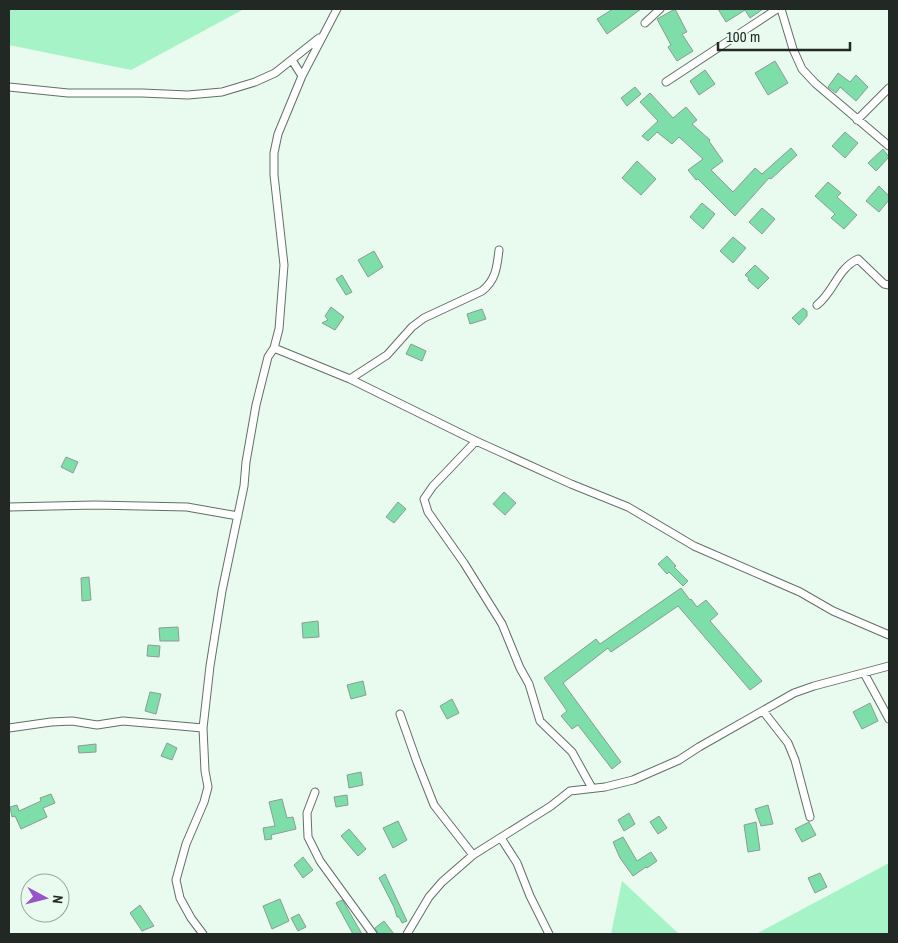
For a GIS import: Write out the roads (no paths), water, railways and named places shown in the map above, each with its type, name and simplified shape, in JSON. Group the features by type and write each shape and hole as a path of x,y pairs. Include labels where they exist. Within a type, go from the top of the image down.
{"street":[{"path":"203,934 190,918 180,898 176,880 186,844 204,802 208,787 205,771 203,728 215,629 238,516 256,405 268,357 274,348 279,330 284,265 274,175 274,153 278,134 302,76 337,9"},
{"path":"645,23 660,9"},
{"path":"666,82 776,9"},
{"path":"781,9 793,49 802,69 815,83 889,146"},
{"path":"9,87 68,93 197,94 222,92 255,82 275,73 321,37"},
{"path":"292,60 302,76"},
{"path":"857,120 889,88"},
{"path":"350,379 387,355 412,327 424,318 482,291 490,285 495,278 499,250"},
{"path":"817,305 824,299 837,277 851,262 858,259 884,284 889,285"},
{"path":"274,348 350,379 476,441 571,484 628,507 694,546 800,592 833,611 889,635"},
{"path":"476,441 424,499 428,512 464,563 502,624 520,668 529,684 540,721 572,752 592,788"},
{"path":"9,507 103,505 187,507 238,516"},
{"path":"407,934 429,897 442,882 473,855 551,806 570,791 620,784 645,775 679,760 698,747 794,694 814,686 889,666"},
{"path":"864,672 889,719"},
{"path":"763,711 788,743 795,760 810,818"},
{"path":"400,714 434,805 473,855"},
{"path":"9,728 51,722 72,721 97,725 123,721 203,728"},
{"path":"315,792 306,813 308,837 320,861 373,934"},
{"path":"501,838 517,863 530,896 549,934"}]}
